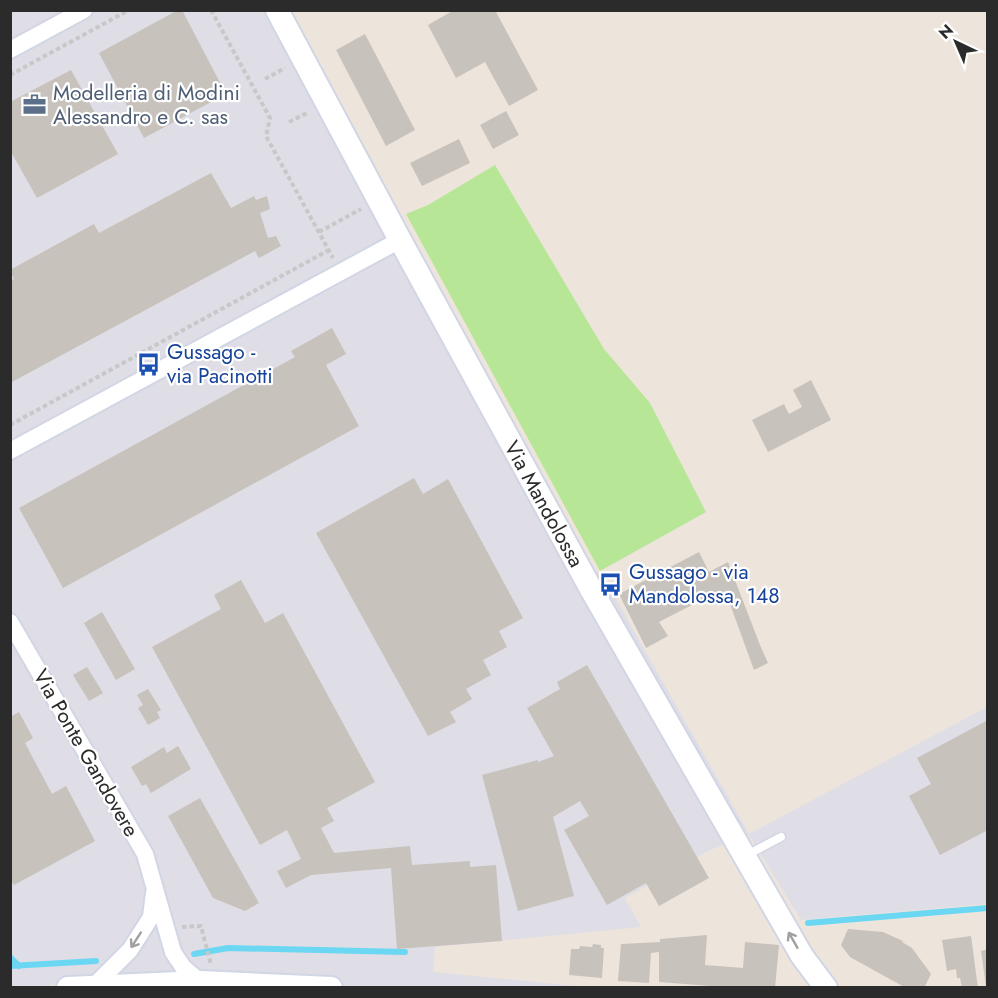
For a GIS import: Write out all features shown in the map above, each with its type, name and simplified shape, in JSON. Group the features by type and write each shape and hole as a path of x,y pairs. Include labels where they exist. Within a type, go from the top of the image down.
{"street":[{"path":"10,50 84,10"},
{"name":"Via Mandolossa","path":"277,10 592,591 802,956 826,987"},
{"path":"10,451 400,240"},
{"name":"Via Ponte Gandovere","path":"10,622 145,854 173,952 183,967 200,982"},
{"name":"Via Ponte Gandovere","path":"94,986 130,950 151,917 155,886"},
{"path":"68,987 200,982 331,987"}],"lane":[{"path":"750,865 781,837"}],"path":[{"path":"10,75 129,10"},
{"path":"210,10 270,117 266,136 334,260"},
{"path":"289,122 311,111"},
{"path":"319,232 364,207"},
{"path":"10,425 329,250"},
{"path":"201,926 211,962"}],"shaded area":[{"path":"10,11 268,11 574,585 600,571 749,834 987,707 987,904 801,920 749,835 710,850 625,898 641,927 435,947 433,972 586,987 275,987 173,980 11,987"}],"green space":[{"path":"495,165 604,349 650,403 706,512 600,571 406,214 428,205"}],"building":[{"path":"178,10 182,10 226,94 144,138 99,53"},
{"path":"454,10 495,10 538,90 509,106 485,62 456,78 428,25"},
{"path":"365,34 415,130 386,146 336,50"},
{"path":"71,70 118,154 37,198 10,150 10,102"},
{"path":"506,111 519,135 493,149 480,125"},
{"path":"459,139 470,163 422,186 410,163"},
{"path":"211,173 231,208 254,196 256,200 267,196 270,209 260,213 268,238 276,236 281,246 259,258 255,251 10,383 10,281 14,279 10,270 94,224 99,233"},
{"path":"332,328 346,354 326,365 359,426 63,588 19,508 295,357 291,351"},
{"path":"811,380 831,420 768,452 752,420 784,404 789,414 802,407 793,390"},
{"path":"414,478 423,494 448,479 523,618 499,631 507,647 483,660 491,675 466,689 472,699 450,712 456,722 428,736 316,533"},
{"path":"699,552 709,572 728,562 768,663 754,670 726,593 722,596 719,591 659,622 668,636 646,648 619,594"},
{"path":"241,580 265,623 283,613 375,782 327,808 334,821 321,828 334,853 410,846 412,865 470,861 470,867 496,865 502,941 397,949 391,868 311,875 286,888 277,871 301,859 287,830 260,845 152,647 221,609 214,595"},
{"path":"102,612 135,669 116,680 84,623"},
{"path":"587,665 709,878 659,906 646,883 607,905 564,830 589,816 580,801 553,817 574,896 518,911 482,775 554,756 527,708 560,689 557,682"},
{"path":"87,667 103,693 89,701 73,675"},
{"path":"148,689 161,710 157,712 160,718 148,725 138,708 143,705 137,695"},
{"path":"19,712 33,738 25,743 52,794 66,786 95,841 14,885 10,879 10,717"},
{"path":"988,720 988,830 940,855 909,796 931,784 917,758"},
{"path":"178,746 191,769 151,793 146,784 142,786 131,767 164,747 167,753"},
{"path":"200,798 259,903 245,911 213,898 168,816"},
{"path":"848,929 883,932 903,941 912,948 931,974 924,988 906,988 850,957 841,945"},
{"path":"707,935 705,965 743,968 745,942 779,945 775,988 736,988 659,982 659,952 651,953 649,983 618,981 621,944 660,942 660,939"},
{"path":"971,936 978,988 962,988 956,969 947,971 942,940"},
{"path":"593,944 604,948 602,978 569,975 571,949 579,949 580,946 592,947"},
{"path":"988,949 988,987 986,987 981,951"}],"waterway":[{"path":"808,923 988,908"},
{"path":"194,954 228,948 405,952"},
{"path":"10,957 19,966"},
{"path":"10,966 96,961"}],"place":[{"name":"Modelleria di Modini Alessandro e C. sas","path":"35,105"},
{"name":"Gussago - via Pacinotti","path":"149,364"},
{"name":"Gussago - via Mandolossa, 148","path":"611,584"}]}
